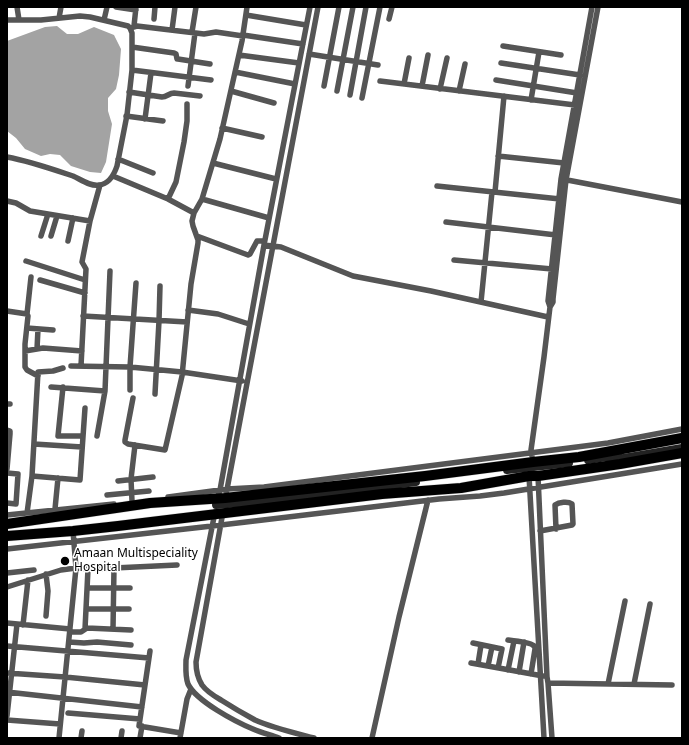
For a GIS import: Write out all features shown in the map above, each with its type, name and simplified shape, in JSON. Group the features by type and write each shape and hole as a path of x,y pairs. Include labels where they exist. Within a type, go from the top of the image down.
{"highway":[{"path":"7,536 73,531 221,503 424,476 532,457 579,457 682,438"},
{"path":"7,524 56,513 150,504 221,503 461,488 682,453"}],"main road":[{"path":"221,503 284,499 468,474 578,462 682,443"},
{"path":"221,503 344,496 430,487 579,466 682,448"}],"street":[{"path":"17,7 19,20"},
{"path":"59,18 61,7"},
{"path":"104,20 107,7"},
{"path":"7,157 20,159 73,176 96,186 111,179 115,173 126,116 132,70 132,27 136,8 116,7"},
{"path":"154,19 155,7"},
{"path":"172,30 175,7"},
{"path":"188,86 196,7"},
{"path":"133,398 125,442 128,444 165,450 182,372 191,284 198,243 192,221 194,213 202,199 222,128 239,55 247,7"},
{"path":"310,7 276,179 239,380 221,503 221,525 196,662 196,670 202,685 208,692 256,720 288,732 314,738"},
{"path":"279,738 253,729 226,716 204,701 191,689 186,677 186,660 212,526 221,503 247,382 318,7"},
{"path":"324,86 339,7"},
{"path":"337,91 353,7"},
{"path":"350,95 366,7"},
{"path":"362,98 380,7"},
{"path":"389,19 390,7"},
{"path":"592,7 564,163 564,180 553,302 550,307 548,317 532,457 682,429"},
{"path":"550,307 548,301 560,199 598,7"},
{"path":"246,15 306,25"},
{"path":"7,20 80,16 132,27 204,34 216,32 303,44"},
{"path":"503,46 561,55"},
{"path":"132,48 174,53 176,54 177,59 210,64"},
{"path":"531,100 539,52"},
{"path":"309,54 378,65"},
{"path":"239,55 299,63"},
{"path":"422,86 428,55"},
{"path":"404,84 409,58"},
{"path":"440,89 447,58"},
{"path":"500,63 580,75"},
{"path":"459,91 465,64"},
{"path":"132,70 211,80"},
{"path":"235,72 295,84"},
{"path":"145,119 151,73"},
{"path":"496,80 577,93"},
{"path":"380,81 575,105"},
{"path":"231,90 274,103"},
{"path":"129,92 165,97 172,93 200,96"},
{"path":"480,302 504,96"},
{"path":"168,199 176,182 187,121 187,104"},
{"path":"126,116 163,121"},
{"path":"222,128 262,137"},
{"path":"498,156 564,163"},
{"path":"118,159 153,173"},
{"path":"213,163 276,179"},
{"path":"113,176 168,199 194,213"},
{"path":"564,180 682,202"},
{"path":"81,366 86,269 82,262 90,221 100,185"},
{"path":"437,186 560,199"},
{"path":"202,199 269,218"},
{"path":"7,201 16,203 30,211 90,221"},
{"path":"41,236 48,214"},
{"path":"51,236 56,216"},
{"path":"68,241 73,218"},
{"path":"446,222 556,235"},
{"path":"197,236 248,254 250,254 257,241 281,248 353,276 431,291 548,317"},
{"path":"454,260 552,269"},
{"path":"26,261 85,280"},
{"path":"97,436 105,391 110,271"},
{"path":"31,277 27,314 25,367 27,370 38,376"},
{"path":"40,280 85,293"},
{"path":"130,390 130,367 136,283"},
{"path":"155,394 160,286"},
{"path":"188,310 218,314 249,324"},
{"path":"7,311 27,314"},
{"path":"83,316 187,322"},
{"path":"27,328 53,330"},
{"path":"37,349 38,329"},
{"path":"25,351 43,348 82,351"},
{"path":"71,366 130,367 182,372 247,382"},
{"path":"27,512 32,476 38,372 53,371 63,368"},
{"path":"51,386 105,391"},
{"path":"56,446 63,387"},
{"path":"32,476 80,480 85,408"},
{"path":"7,430 10,431 7,469"},
{"path":"58,436 83,436"},
{"path":"34,444 82,447"},
{"path":"132,501 131,480 135,445"},
{"path":"7,549 428,500 480,496 539,488 682,464"},
{"path":"7,473 18,474 16,504 7,503"},
{"path":"534,476 539,488 542,577 552,738"},
{"path":"534,476 529,489 544,738"},
{"path":"118,481 153,477"},
{"path":"56,513 58,478"},
{"path":"107,495 149,491"},
{"path":"372,738 399,617 428,500"},
{"path":"7,515 27,512 56,513 132,501 221,503"},
{"path":"540,531 556,529 572,525 571,503 569,502 555,505 556,529"},
{"path":"59,738 76,568 73,531"},
{"path":"7,587 46,574 76,568 88,569 177,565"},
{"path":"114,568 114,629"},
{"path":"85,629 88,569"},
{"path":"7,573 34,570"},
{"path":"46,574 48,591 46,616"},
{"path":"534,578 542,577"},
{"path":"7,716 9,674 28,580"},
{"path":"202,582 210,584"},
{"path":"87,588 130,588"},
{"path":"608,684 625,601"},
{"path":"634,684 650,604"},
{"path":"86,609 129,609"},
{"path":"7,624 81,632 87,628 131,630"},
{"path":"508,670 511,641 524,642 533,644 535,649 532,674"},
{"path":"68,642 97,642 131,645"},
{"path":"518,672 524,642"},
{"path":"473,643 502,649 498,668"},
{"path":"478,664 481,645"},
{"path":"7,646 149,658"},
{"path":"488,666 492,647"},
{"path":"150,651 139,726 181,735 187,699 191,689"},
{"path":"471,663 532,674 548,680 608,684 672,685"},
{"path":"9,674 65,677 145,685"},
{"path":"8,692 142,707"},
{"path":"68,713 140,719"},
{"path":"7,720 60,724"},
{"path":"140,738 142,726"},
{"path":"81,738 82,730"},
{"path":"121,738 122,732"}],"shaded area":[{"path":"57,26 67,34 78,34 94,27 114,35 121,49 119,75 116,89 108,98 108,111 112,124 106,162 101,173 90,172 71,166 60,155 50,154 41,156 25,149 16,138 7,131 7,41 45,27"}],"place":[{"name":"Amaan Multispeciality Hospital","path":"65,561"}]}
